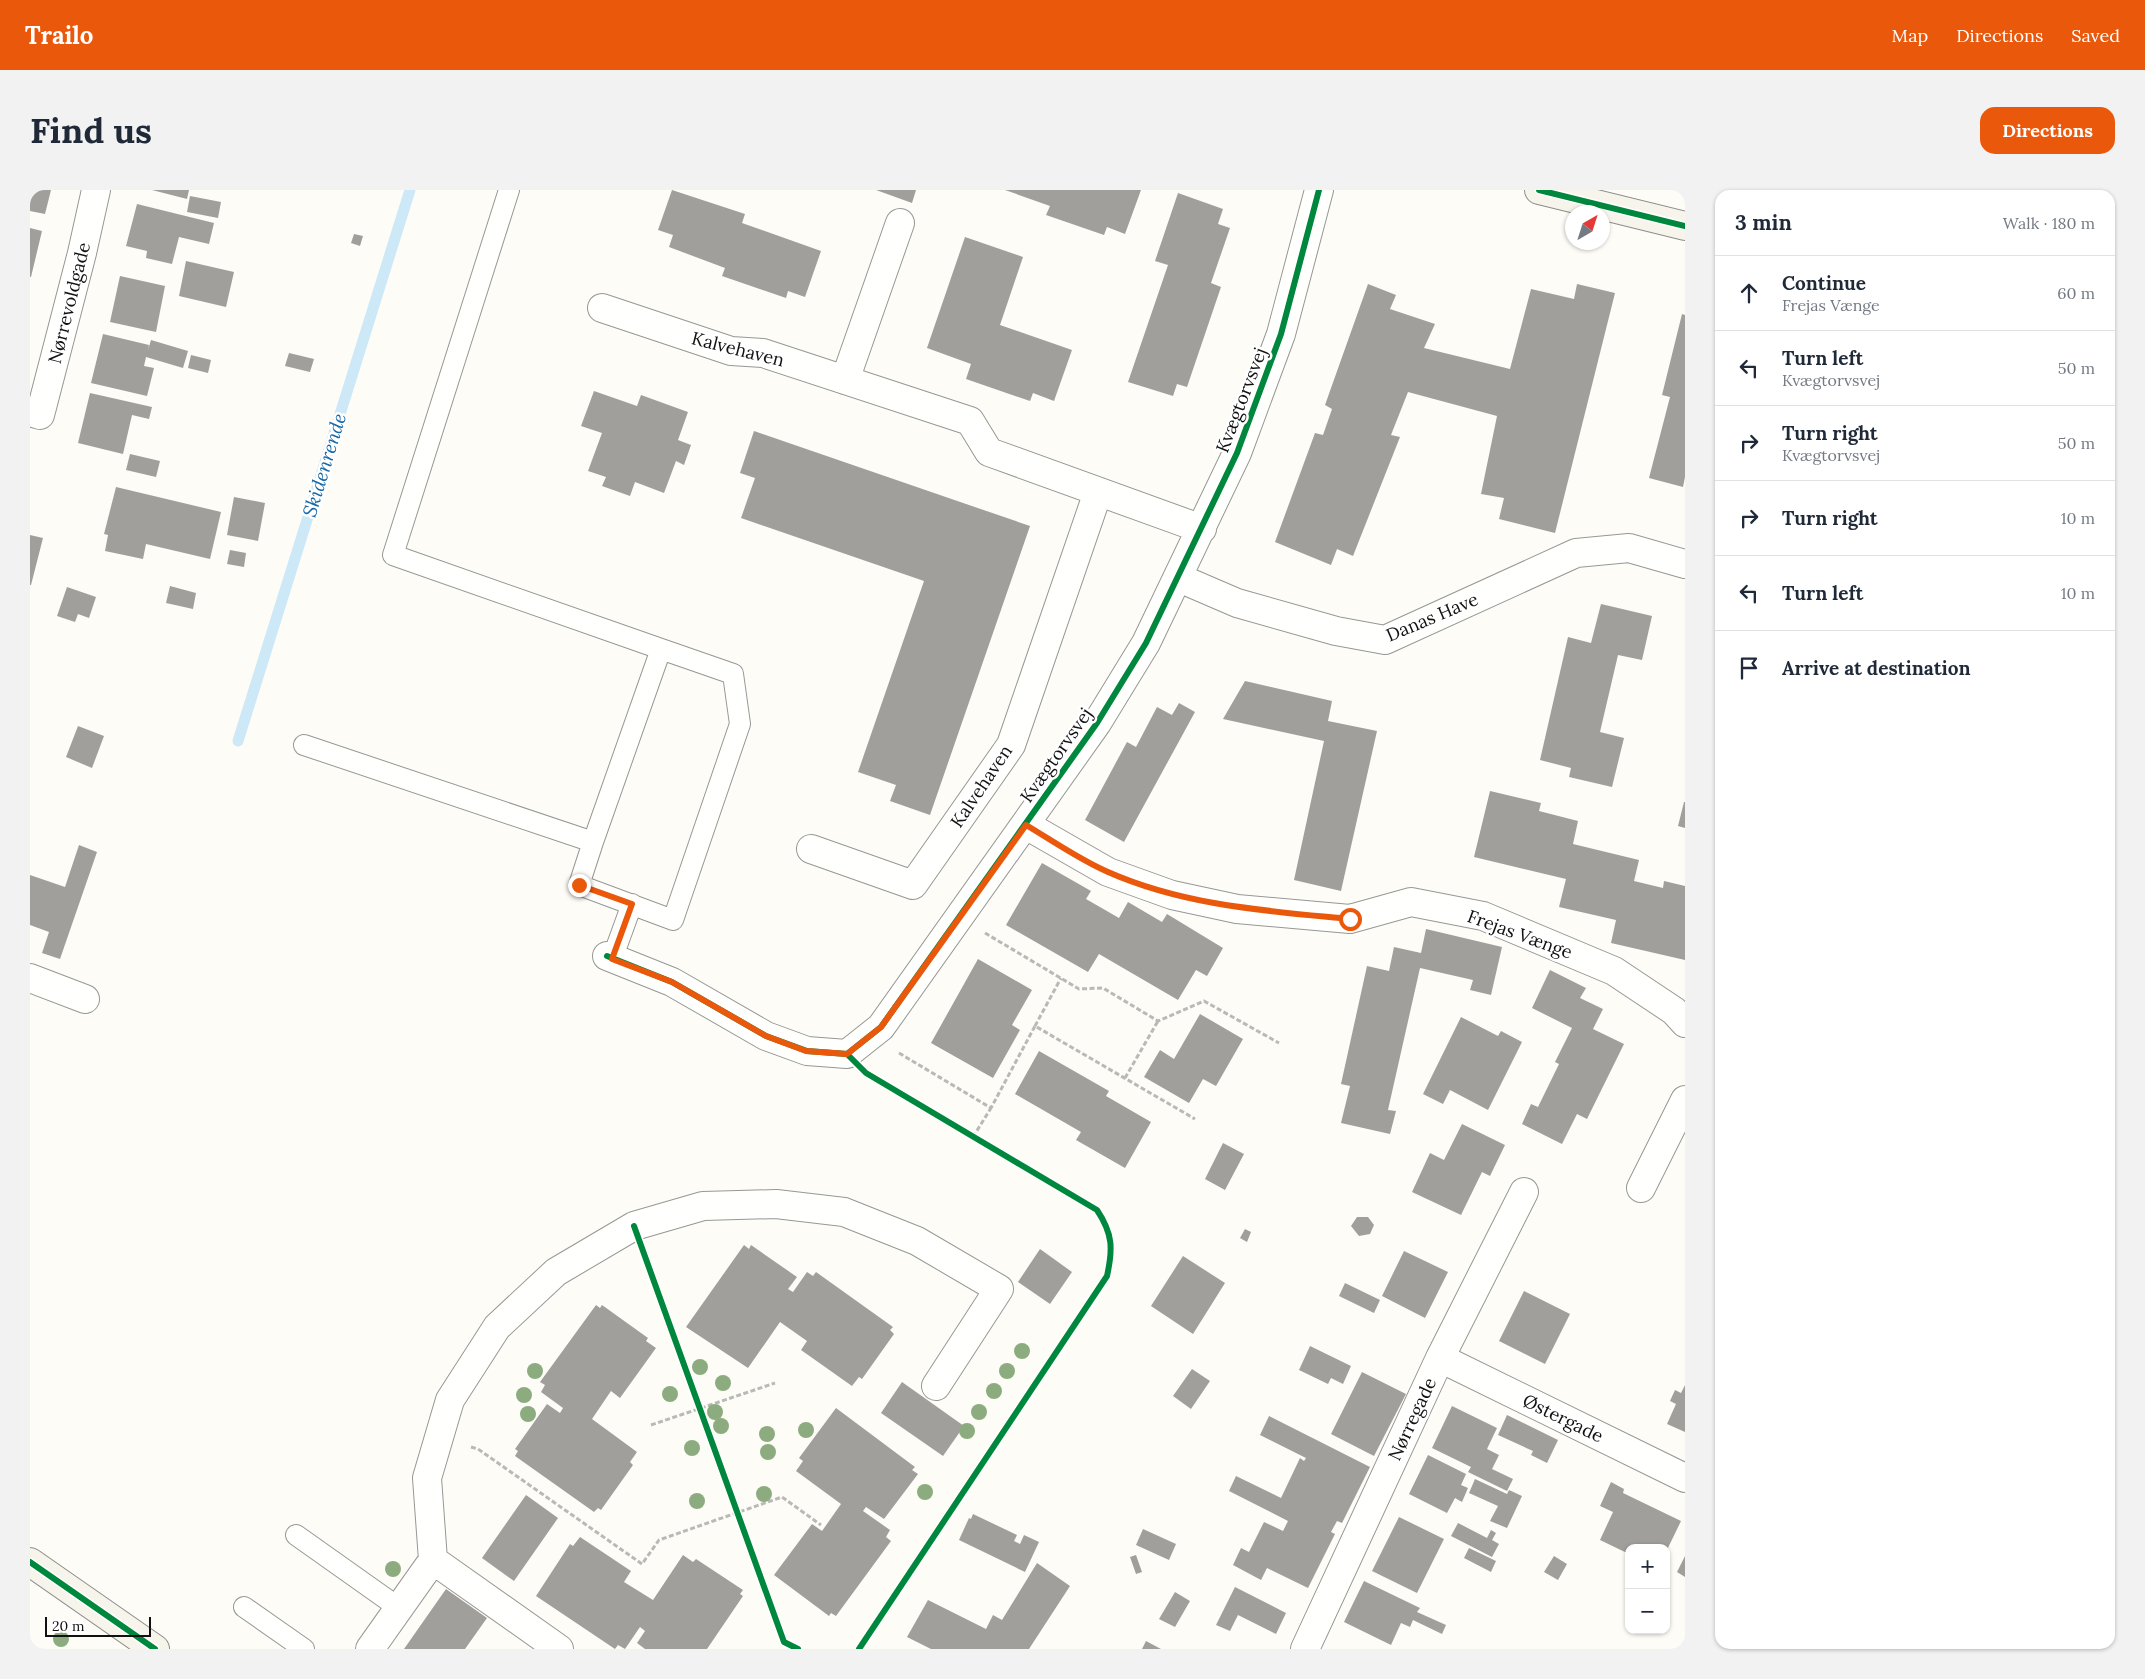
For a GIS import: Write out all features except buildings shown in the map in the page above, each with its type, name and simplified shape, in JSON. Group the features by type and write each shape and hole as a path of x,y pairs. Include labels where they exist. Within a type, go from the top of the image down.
{"street":[{"name":"Nørrevoldgade","path":"35,414 82,252 96,190"},
{"name":"Kvægtorvsvej","path":"609,958 672,982 766,1036 806,1051 847,1054 881,1027 1026,825 1097,722 1146,643 1237,453 1282,334 1319,190"},
{"path":"1539,190 1685,226"},
{"path":"846,380 900,223"},
{"name":"Kalvehaven","path":"602,308 731,351 763,353 970,421 989,452 1202,529"},
{"name":"Kalvehaven","path":"811,849 913,885 1011,745 1098,492"},
{"name":"Danas Have","path":"1178,578 1237,603 1336,631 1385,640 1576,553 1628,548 1685,564"},
{"name":"Frejas Vænge","path":"1026,825 1108,872 1172,895 1237,908 1350,919 1412,902 1483,916 1614,971 1674,1010 1685,1023"},
{"path":"30,978 85,998"},
{"path":"1641,1188 1685,1100"},
{"name":"Nørregade","path":"1305,1649 1440,1358 1524,1192"},
{"path":"370,1649 433,1560 427,1478 450,1400 497,1327 556,1272 634,1226 703,1206 776,1204 844,1212 917,1240 999,1289 936,1386"},
{"name":"Østergade","path":"1440,1358 1685,1478"},
{"path":"433,1560 559,1649"},
{"path":"30,1562 155,1649"}],"lane":[{"path":"509,190 393,555 733,674 740,724 673,920 579,885 661,649"},
{"path":"304,745 593,842"},
{"path":"609,958 632,904"},
{"path":"296,1535 399,1608"},
{"path":"244,1607 304,1649"}],"path":[{"path":"959,918 1079,989 1103,988 1158,1021"},
{"path":"973,1137 991,1108 1061,978"},
{"path":"1125,1078 1158,1021 1204,1001 1278,1043"},
{"path":"1035,1026 1195,1119"},
{"path":"871,1036 991,1108"},
{"path":"965,1132 981,1142"},
{"path":"651,1425 775,1383"},
{"path":"696,1399 703,1417"},
{"path":"439,1438 478,1449 642,1564 659,1540 782,1497 821,1525"},
{"path":"734,1504 741,1522"}],"waterway":[{"name":"Skidenrende","path":"238,741 410,190"}],"cycle path":[{"path":"607,956 672,982 766,1036 807,1051 847,1054 881,1027 1097,723 1146,643 1237,453 1281,334 1319,190"},
{"path":"1539,190 1685,226"},
{"path":"847,1054 866,1073 1097,1210 1109,1234 1111,1250 1107,1276 859,1649"},
{"path":"634,1226 784,1642 798,1649"},
{"path":"30,1562 155,1649"}],"route":[{"path":"579,885 632,904 612,959 672,982 766,1036 806,1051 847,1054 881,1027 1026,825 1108,872 1172,895 1237,908 1350,919"}]}
